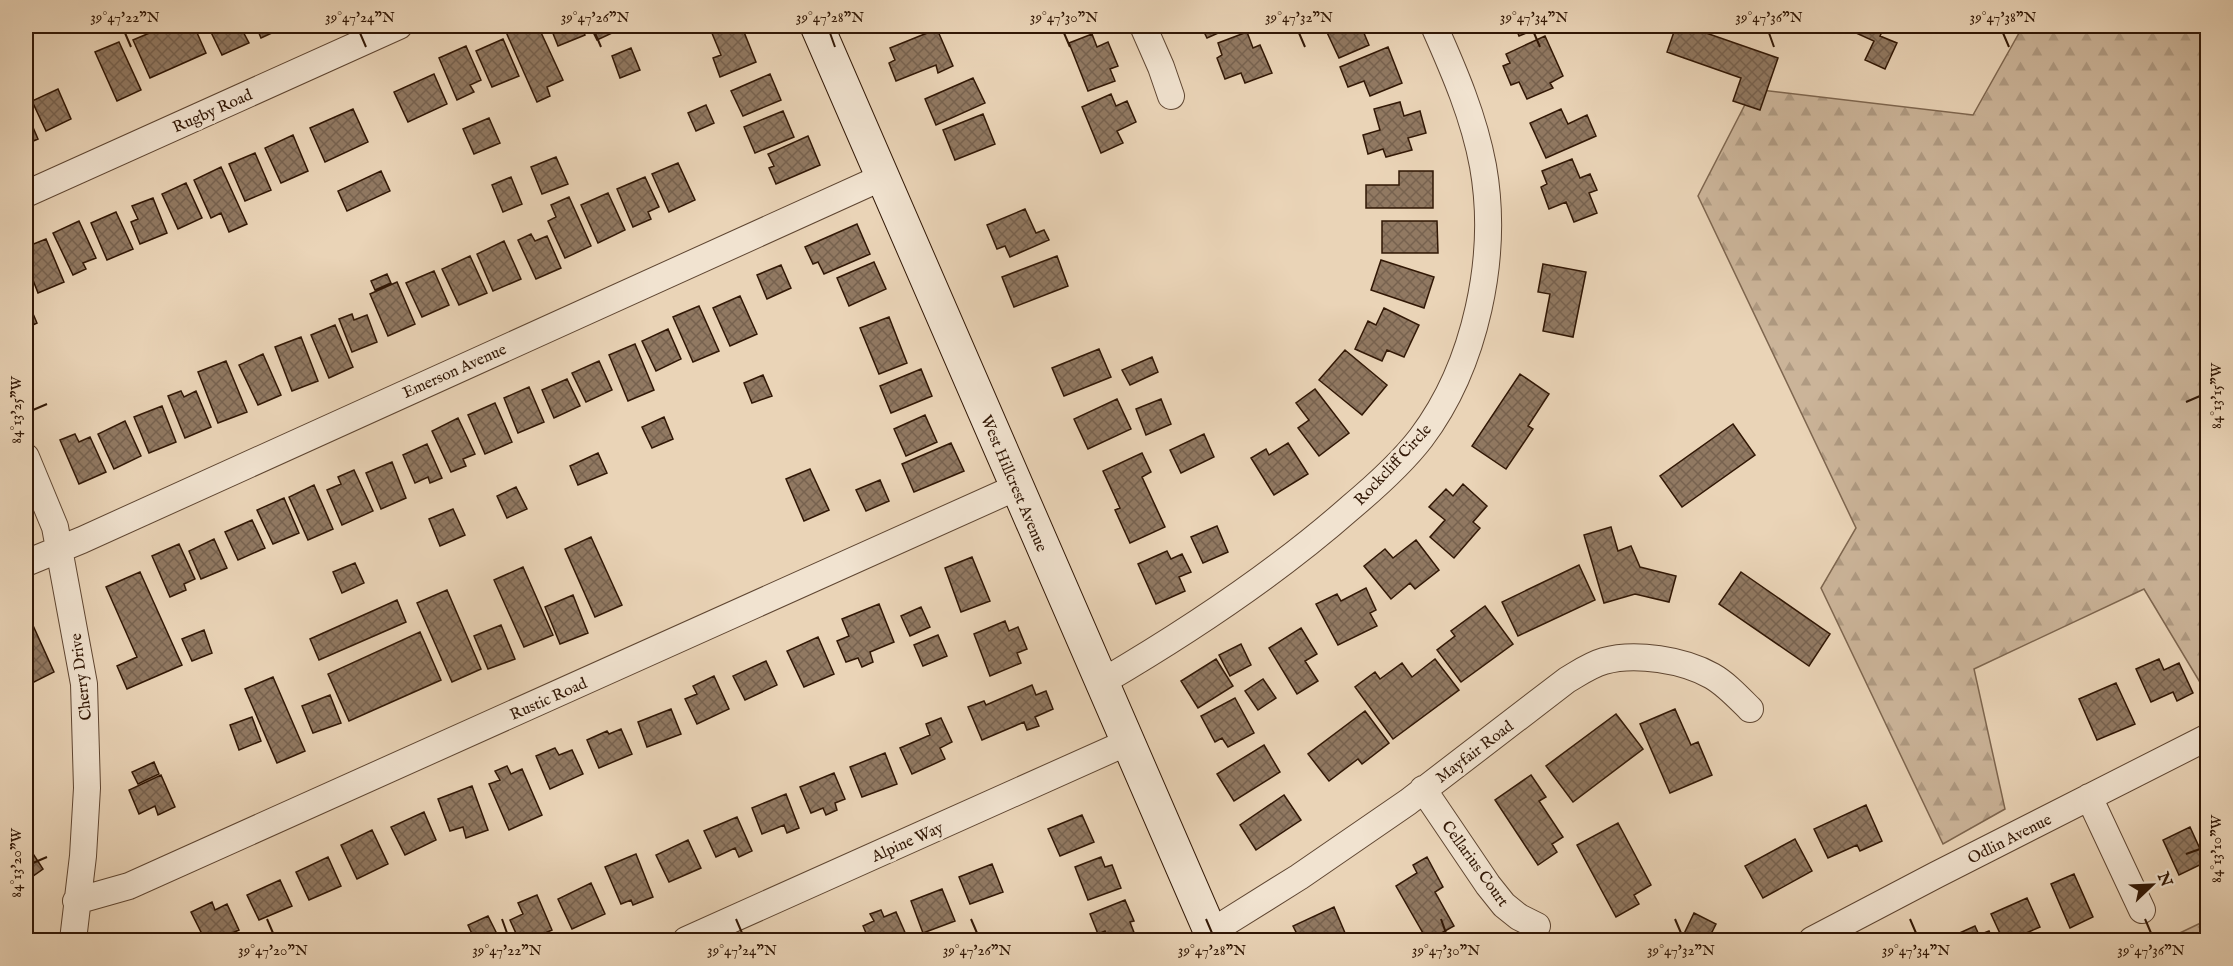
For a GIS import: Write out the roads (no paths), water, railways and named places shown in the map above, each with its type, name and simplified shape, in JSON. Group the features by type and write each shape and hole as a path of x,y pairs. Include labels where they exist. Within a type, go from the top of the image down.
{"street":[{"name":"Rugby Road","path":"26,194 399,26"},
{"name":"West Hillcrest Avenue","path":"817,26 1213,936"},
{"path":"1143,26 1171,96"},
{"name":"Rockcliff Circle","path":"1101,682 1172,641 1289,559 1333,524 1377,485 1420,439 1448,393 1473,330 1483,287 1488,228 1483,167 1475,130 1458,80 1434,26"},
{"name":"Emerson Avenue","path":"26,563 883,177"},
{"name":"Cherry Drive","path":"26,457 55,527 73,619 86,704 87,788 83,856 73,940"},
{"name":"Rustic Road","path":"76,901 129,886 1017,487"},
{"name":"Mayfair Road","path":"1213,936 1424,789 1586,668 1605,661 1646,658 1676,662 1713,676 1750,709"},
{"name":"Odlin Avenue","path":"1812,940 2208,737"},
{"name":"Alpine Way","path":"686,940 1128,742"},
{"name":"Cellarius Court","path":"1424,789 1488,885 1504,905 1519,917 1537,926"},
{"path":"2089,797 2142,910"}]}
